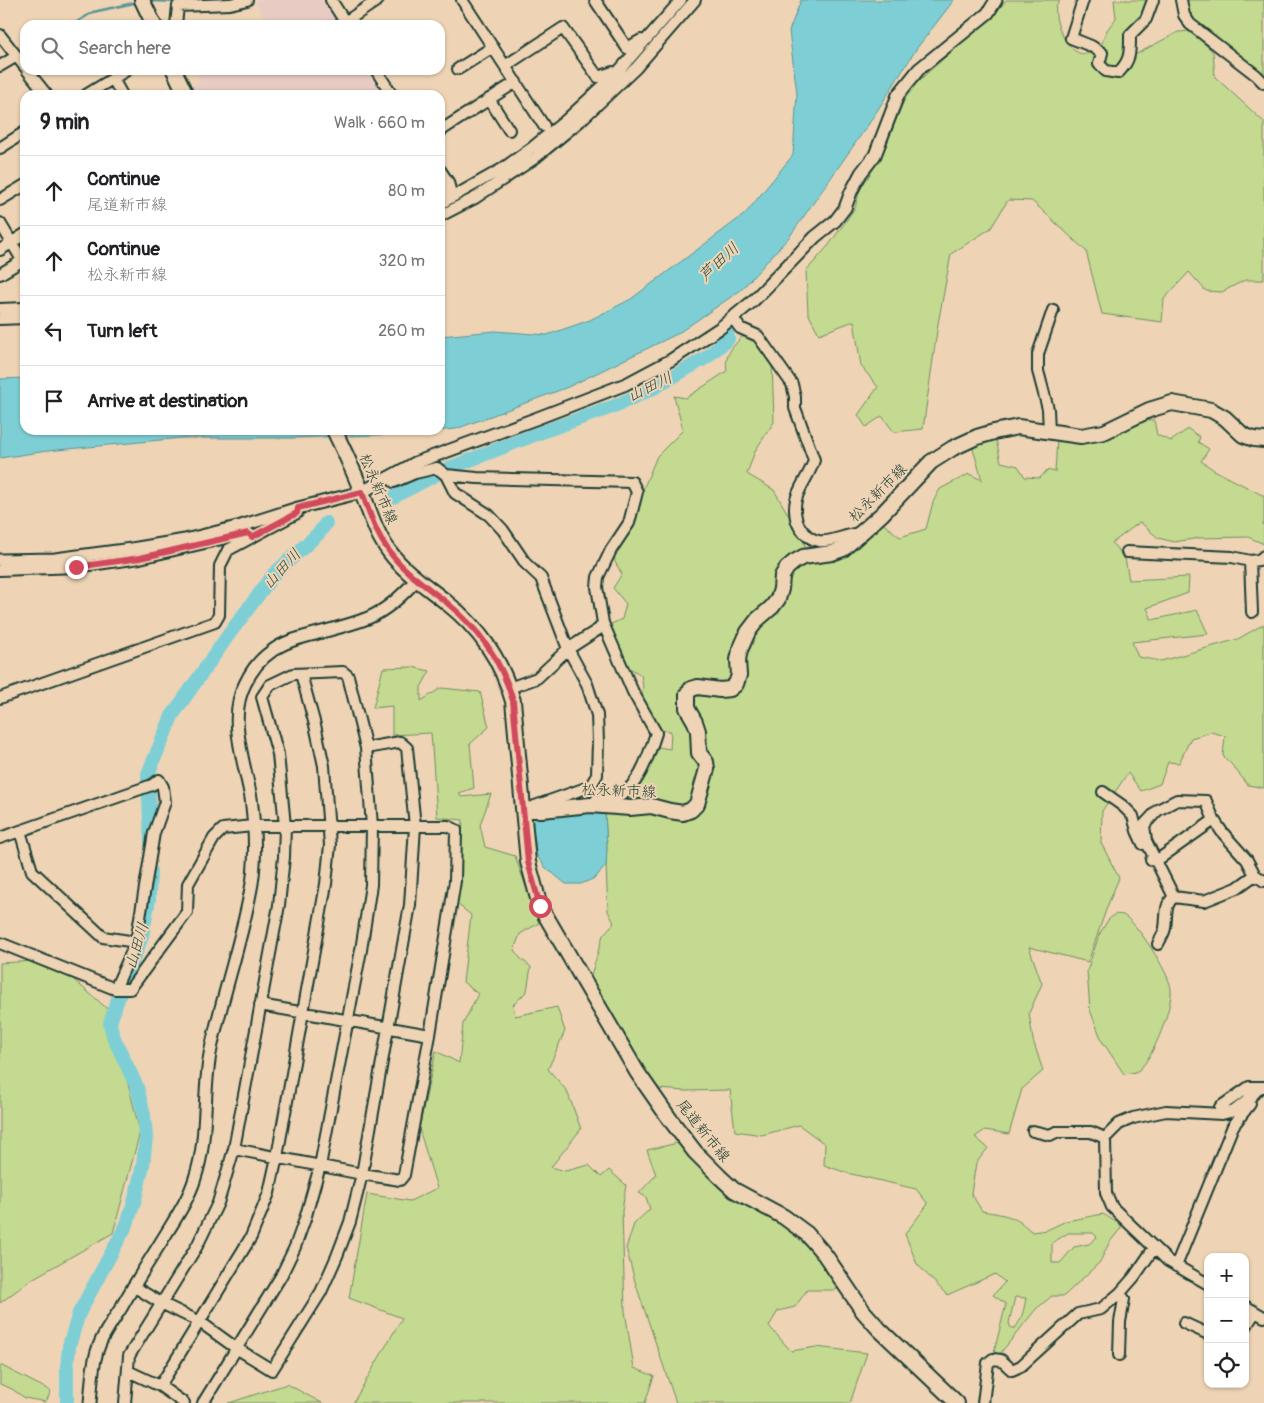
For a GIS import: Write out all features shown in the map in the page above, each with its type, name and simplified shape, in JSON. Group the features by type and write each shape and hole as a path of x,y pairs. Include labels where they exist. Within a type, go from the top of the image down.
{"main road":[{"path":"142,0 152,20"},
{"path":"176,75 184,90"},
{"name":"松永新市線","path":"336,435 360,486 370,516 388,551 402,566 475,629 499,663 513,701 524,810 542,810 590,804 630,808 651,806 670,812 682,813 691,810 697,804 707,769 706,762 699,753 698,731 687,708 687,694 691,689 730,689 736,684 739,675 738,660 740,650 748,632 778,599 782,589 782,576 787,568 803,557 832,553 843,549 882,514 931,462 953,448 976,437 994,432 1018,428 1081,436 1104,432 1149,410 1172,403 1211,410 1225,418 1243,435 1264,440"},
{"name":"尾道新市線","path":"524,810 528,862 540,906 637,1072 669,1118 695,1152 729,1185 784,1217 807,1234 825,1255 863,1311 879,1329 957,1403"}],"street":[{"path":"177,20 178,6 230,4 247,0"},
{"path":"331,0 344,20"},
{"path":"350,20 378,0"},
{"path":"462,0 544,126"},
{"path":"594,0 627,48 648,36"},
{"path":"445,201 502,169 565,121 616,74 681,0"},
{"path":"445,213 474,198 535,158 573,127 636,68 695,0"},
{"path":"0,560 55,559 132,549 185,540 240,526 389,477 415,463 535,420 626,384 671,360 720,328 753,300 815,237 835,222 845,208 861,173 875,155 898,95 919,69 988,12 996,0"},
{"path":"1084,0 1071,38 1091,46 1102,53 1099,64 1106,71 1118,73 1126,65 1130,50 1130,35 1146,19 1153,0"},
{"path":"1181,0 1184,15 1190,24 1256,74 1264,83"},
{"path":"505,66 563,28 598,77 613,72 616,74"},
{"path":"0,35 20,60"},
{"path":"458,69 493,47"},
{"path":"0,66 17,56"},
{"path":"31,75 43,90"},
{"path":"94,90 119,75"},
{"path":"379,75 389,90"},
{"path":"113,79 119,90"},
{"path":"445,128 516,82"},
{"path":"490,99 509,130"},
{"path":"0,148 20,135"},
{"path":"445,178 450,190 445,197"},
{"path":"0,200 20,188"},
{"path":"0,223 20,255"},
{"path":"0,250 20,237"},
{"path":"0,274 20,263"},
{"path":"0,309 20,308"},
{"path":"1049,432 1048,409 1038,371 1038,354 1053,310"},
{"path":"732,317 740,328 758,336 792,384 795,408 814,460 812,468 796,499 796,521 804,532 815,541 824,542 862,533"},
{"path":"0,319 20,318"},
{"path":"389,477 394,482 415,473 437,468 446,475 455,493 489,516 503,530 526,564 541,578 568,649 587,684 597,715 597,775 591,785 524,810"},
{"path":"446,475 477,478 632,482 637,492 629,523 611,550 598,577 597,588 602,623 633,692 656,733 649,756 630,789 612,799 596,800 590,804"},
{"path":"0,698 215,622 219,615 220,566 228,550 297,513 298,508"},
{"path":"0,570 76,567 140,558 248,533 252,537"},
{"path":"1128,552 1232,557 1250,560 1259,560 1264,556"},
{"path":"1250,560 1252,612"},
{"path":"90,1403 92,1372 100,1343 182,1208 195,1178 202,1152 205,1094 210,1051 251,893 254,860 250,798 239,740 237,716 243,688 259,663 272,650 286,643 368,618 380,612 405,593 417,579"},
{"path":"509,688 537,678 568,649 599,629 602,623"},
{"path":"125,1403 129,1356 197,1246 218,1203 234,1149 279,906 284,857 285,826 278,754 262,697 270,685 293,674 343,672 348,676 366,748 372,826 371,886 348,1020 320,1166 295,1247 281,1276 203,1403"},
{"path":"160,1386 251,1238 269,1193 277,1157 326,884 330,845 324,766 316,725 301,674"},
{"path":"133,1286 161,1303 200,1322 236,1348 272,1370 320,1292 337,1256 350,1222 362,1174 410,905 415,826 407,748 400,742 366,748"},
{"path":"0,838 152,785 159,780 164,788 165,802 154,833 136,942 115,990"},
{"path":"1103,792 1124,806 1132,816 1151,861 1156,861 1214,820"},
{"path":"1158,944 1165,929 1165,914 1169,900 1174,896 1204,901 1260,878 1222,832 1214,820 1206,801 1177,800 1158,810 1144,825 1146,841 1174,896"},
{"path":"0,943 115,990 130,989 187,912 188,884 214,838 223,829 253,826 448,826 456,830 455,881 430,1035 404,1175 400,1180 234,1149"},
{"path":"20,831 32,871 103,937 136,942"},
{"path":"260,1005 430,1035"},
{"path":"1220,1107 1249,1087 1263,1087"},
{"path":"1204,1282 1168,1261 1112,1207 1106,1194 1105,1138 1119,1124 1133,1118 1166,1111 1222,1114 1234,1111 1263,1087"},
{"path":"1176,1266 1232,1126 1263,1087"},
{"path":"1033,1132 1050,1135 1056,1132 1091,1132 1105,1138"},
{"path":"982,1403 988,1363 993,1358 1001,1360 1012,1370 1021,1366 1078,1314 1101,1309 1120,1293 1134,1277 1154,1248"},
{"path":"1119,1354 1120,1322 1124,1299 1120,1293"},
{"path":"1249,1324 1259,1315"},
{"path":"1184,1323 1204,1332"},
{"path":"128,1371 160,1386 184,1403"}],"shaded area":[{"path":"327,0 340,20 258,20 263,17 255,1"},
{"path":"197,75 375,75 385,90 188,90 187,87 200,82"}],"green space":[{"path":"1006,0 1060,0 1056,7 1059,29 1073,49 1085,54 1100,48 1107,30 1116,18 1114,0 1147,0 1146,17 1128,34 1129,58 1178,32 1191,31 1213,52 1215,77 1264,122 1264,280 1245,280 1222,292 1206,291 1189,272 1164,299 1162,322 1102,314 1086,251 1032,201 1008,200 991,228 951,254 938,324 923,429 894,432 882,416 866,427 858,415 878,387 861,366 854,321 819,334 808,313 806,271 829,245 855,208 860,189 881,158 908,92 1000,8"},
{"path":"1185,0 1264,0 1264,76 1192,22"},
{"path":"743,336 753,337 772,362 774,422 755,451 747,474 774,490 803,540 807,552 798,559 823,562 854,548 881,522 900,537 926,529 933,502 940,489 969,474 982,480 972,445 995,435 1001,462 1018,466 1025,477 1040,478 1047,470 1055,472 1057,438 1135,421 1154,420 1157,435 1171,441 1188,429 1200,437 1198,442 1209,449 1201,461 1214,470 1264,495 1264,544 1248,537 1200,538 1174,542 1158,538 1140,522 1112,543 1125,558 1129,580 1189,577 1188,593 1147,608 1152,620 1197,610 1208,634 1132,642 1138,657 1161,661 1238,639 1264,624 1264,788 1248,785 1223,756 1225,736 1211,732 1191,738 1179,763 1168,762 1160,784 1141,791 1128,773 1102,811 1101,843 1119,878 1088,962 1029,947 1042,984 1029,1013 1033,1040 1043,1071 1022,1089 1009,1134 985,1130 975,1137 988,1148 976,1163 971,1193 982,1211 1015,1219 1032,1232 1047,1230 1066,1221 1103,1214 1121,1225 1121,1228 1109,1243 1100,1262 1064,1296 1052,1296 1036,1309 999,1355 994,1352 1006,1304 993,1295 1005,1282 995,1274 947,1295 917,1264 905,1234 928,1204 916,1189 847,1173 824,1165 825,1144 799,1125 762,1135 735,1131 730,1090 685,1091 659,1089 633,1053 590,979 603,935 614,923 608,911 605,814 640,781 658,747 670,749 671,731 656,730 641,702 643,686 641,675 625,665 607,626 622,619 626,604 613,588 622,574 615,562 614,549 657,456 683,430 674,396 686,398 727,371 728,356 732,348","holes":["1068,1233 1093,1233 1097,1237 1089,1244 1074,1247 1060,1263 1052,1263 1052,1243","1015,1297 1026,1298 1019,1321 1015,1328 1011,1328 1009,1323"]},
{"path":"412,667 430,671 421,687 421,701 441,688 480,692 489,727 470,744 474,788 459,793 461,797 491,794 480,825 485,847 515,856 539,923 520,934 514,950 531,967 527,991 513,1005 515,1016 557,1007 565,1031 548,1069 567,1091 581,1129 551,1167 565,1171 589,1165 601,1177 609,1170 626,1185 622,1211 625,1311 634,1368 654,1376 645,1403 353,1403 402,1318 349,1298 367,1194 410,1201 437,1188 419,1129 436,1051 459,1063 463,1024 478,994 463,982 471,915 457,904 463,820 437,817 431,733 392,735 392,706 373,708 383,668"},
{"path":"1115,914 1123,915 1129,919 1144,937 1165,972 1171,989 1169,1008 1161,1032 1150,1055 1139,1070 1124,1074 1102,1041 1090,1010 1087,971 1099,935 1108,920"},
{"path":"51,960 110,1011 140,1132 113,1233 32,1279 0,1303 0,963"},
{"path":"678,1143 720,1186 789,1228 818,1253 841,1288 834,1290 807,1290 795,1307 778,1311 769,1326 791,1351 816,1347 867,1353 850,1403 676,1403 636,1285 626,1248 634,1224 650,1209 646,1197 639,1193 656,1175 647,1150"},
{"path":"0,1365 51,1391 46,1402 25,1398 12,1389 0,1384"},
{"path":"287,1384 322,1403 229,1403"}],"water":[{"name":"芦田川","path":"801,0 954,0 917,48 868,125 790,236 741,290 677,334 568,387 456,429 445,430 445,336 495,331 547,335 590,320 631,299 745,214 793,155 797,93 789,31"},
{"path":"20,378 20,435 374,435 292,438 181,438 47,451 0,458 0,379"},
{"path":"593,811 605,814 606,866 595,878 581,884 566,884 545,867 537,856 532,824 538,816"}],"waterway":[{"path":"153,1 179,2"},
{"path":"80,20 93,12 134,3"},
{"name":"山田川","path":"393,497 447,469 615,406 654,388 707,357 728,339 727,332"},
{"name":"山田川","path":"151,844 148,774 172,716 274,574 319,533 326,523"},
{"name":"山田川","path":"67,1403 69,1346 79,1313 127,1224 143,1165 146,1137 144,1115 137,1087 113,1036 110,1023 142,936 149,899 150,870"}],"route":[{"path":"76,567 140,558 248,533 252,537 297,513 298,508 362,492 370,516 388,551 402,566 475,629 488,645 507,681 513,701 528,862 540,906"}]}
